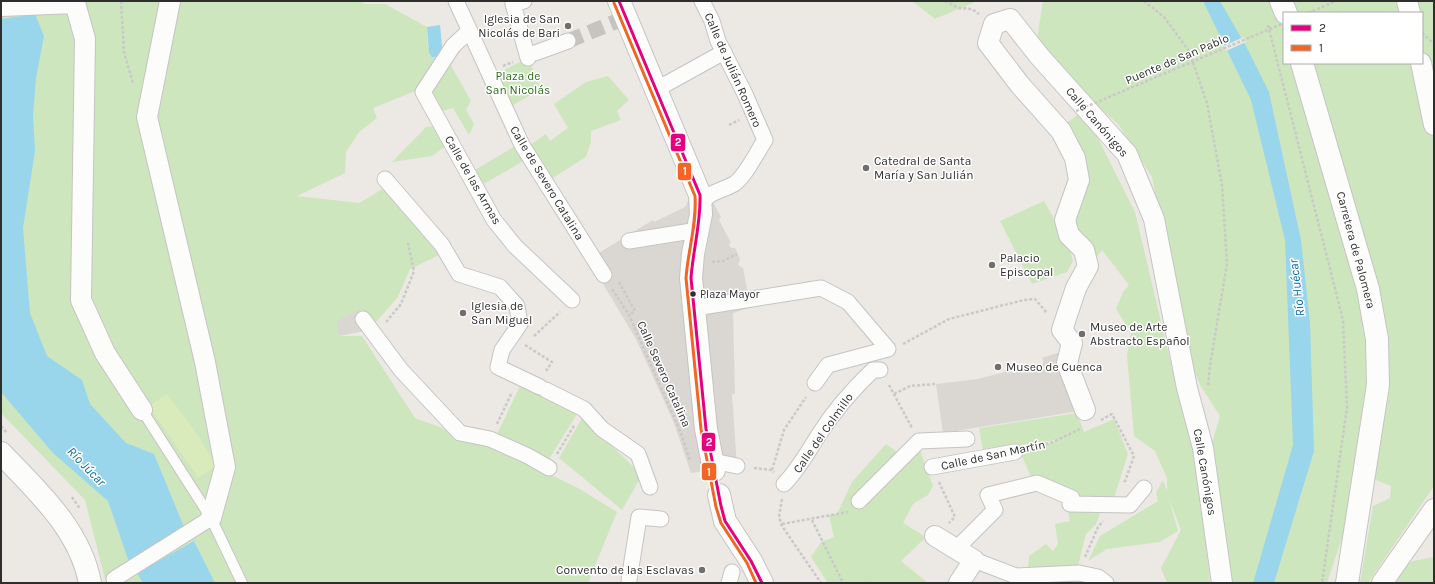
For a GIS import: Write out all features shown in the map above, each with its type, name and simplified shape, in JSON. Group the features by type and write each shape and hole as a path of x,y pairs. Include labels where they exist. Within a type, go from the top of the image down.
{"street":[{"path":"114,579 205,523 225,467 205,362 147,117 170,1"},
{"name":"Calle de Severo Catalina","path":"456,1 522,146 610,276"},
{"path":"524,1 513,4 531,55 568,41"},
{"path":"619,1 657,89 700,200 698,230 692,259 691,278 706,429 714,465 737,466"},
{"name":"Calle de Julián Romero","path":"700,200 709,194 734,184 741,177 765,140 702,1"},
{"path":"1277,18 1281,1"},
{"path":"1407,1 1410,12"},
{"path":"1,6 68,3 85,39 81,300 105,353 142,410"},
{"name":"Calle Canónigos","path":"994,24 1010,19 1040,57 1127,154 1154,219 1187,388 1203,448 1222,583"},
{"path":"994,24 988,43 1020,85 1061,131 1076,158 1079,180 1065,220 1069,235 1084,250 1088,266 1076,288 1065,325 1062,330 1072,343 1067,363 1089,420"},
{"name":"Calle de las Armas","path":"469,32 453,46 423,92 494,220 515,246 572,300"},
{"path":"657,89 724,52"},
{"name":"Carretera de Palomera","path":"1302,64 1368,289 1377,339 1377,392 1347,583"},
{"path":"1420,64 1434,125"},
{"path":"385,179 442,245 459,274 500,287 517,306 520,324 502,350 498,366 519,377 543,384 584,409 602,429 638,454 650,487"},
{"path":"629,241 698,230"},
{"path":"694,308 821,288 848,302 888,349 828,364 815,383"},
{"path":"363,319 401,370 460,433 490,439 528,456 549,468"},
{"name":"Calle del Colmillo","path":"784,484 795,473 818,435 853,389 873,370 880,370"},
{"name":"Calle de San Martín","path":"919,441 967,438"},
{"path":"859,501 919,441"},
{"name":"Calle de San Martín","path":"932,467 1015,452"},
{"path":"1,453 36,489 58,515 72,536 81,556 90,583"},
{"path":"956,549 995,510 988,495 1037,483 1072,498 1070,504 1116,506 1130,505 1144,488"},
{"path":"719,494 725,521 751,561 762,583"},
{"path":"1382,583 1434,509"},
{"path":"629,580 639,518 661,519"},
{"path":"935,536 974,560 1016,576 1079,573 1098,577 1106,583"},
{"path":"959,583 974,560"}],"lane":[{"path":"142,410 205,523 242,583"}],"path":[{"path":"120,1 124,52 134,87"},
{"path":"945,1 959,8 972,9 994,24"},
{"path":"1144,1 1164,17 1189,51 1207,102 1222,185 1227,264 1210,366 1208,388"},
{"path":"1310,12 1336,1"},
{"path":"1277,18 1283,46"},
{"name":"Puente de San Pablo","path":"1076,111 1283,23"},
{"path":"1423,34 1434,44"},
{"path":"1287,64 1342,320 1347,407 1322,583"},
{"path":"374,335 402,304 414,270 408,243"},
{"path":"723,261 737,254"},
{"path":"610,276 636,311 628,315"},
{"name":"Calle Severo Catalina","path":"610,276 681,433 691,464 714,465"},
{"path":"888,349 895,349 949,319 1024,300 1035,299 1062,330"},
{"path":"543,384 552,362 524,344 572,300"},
{"path":"880,370 919,441"},
{"path":"490,439 519,377"},
{"path":"772,470 784,430 815,383"},
{"path":"894,394 910,386 936,384"},
{"path":"549,468 584,409"},
{"name":"Calle de San Martín","path":"1015,452 1053,442 1089,420 1112,414 1134,456"},
{"path":"737,466 772,470 784,484 779,517 782,524 821,583"},
{"path":"932,467 955,516 935,536"},
{"path":"782,524 847,513"},
{"path":"812,520 843,583"}],"green space":[{"path":"1,1 362,1 364,4 385,4 427,27 428,47 432,55 441,62 423,88 373,108 377,118 359,132 346,152 345,173 297,196 359,203 388,186 446,252 410,269 398,297 371,328 360,309 339,336 362,336 415,418 489,445 578,488 617,512 588,583 106,583 85,500 1,413"},
{"path":"912,1 990,1 975,2 935,19"},
{"path":"1043,1 1434,1 1434,486 1368,583 1360,583 1373,506 1390,498 1391,486 1363,475 1327,583 1224,583 1209,453 1220,416 1200,385 1187,354 1152,177 1118,124 1068,80 1037,39"},
{"name":"Plaza de San Nicolás","path":"528,58 541,89 508,108 494,75"},
{"path":"449,62 471,101 466,110 474,124 469,135 453,108 439,112 433,96 432,90 435,80"},
{"path":"608,76 629,100 617,111 621,120 591,131 591,142 586,157 551,179 530,145 546,134 550,141 568,128 554,104 586,82"},
{"path":"1084,110 1135,212 1172,368 1198,457 1210,583 1167,583 1161,568 1181,530 1169,499 1178,531 1160,542 1107,549 1088,561 1100,536 1158,501 1156,493 1163,480 1167,491 1167,478 1155,451 1134,436 1127,356 1131,333 1116,309 1123,292 1129,285 1102,250 1088,268 1069,235 1079,180 1061,131 1068,122"},
{"path":"434,126 447,145 432,156 392,162 426,127"},
{"path":"517,145 527,159 477,188 468,174"},
{"path":"1044,201 1068,243 1073,261 1067,272 1032,284 1000,221"},
{"path":"522,382 577,414 549,459 496,436"},
{"path":"167,394 196,432 216,466 198,478 149,406"},
{"path":"1077,413 1084,432 1114,419 1128,454 1113,501 1074,499 1032,479 1021,454 1062,439 983,451 979,428"},
{"path":"582,418 642,475 622,510 559,458"},
{"path":"886,444 907,459 919,448 933,486 928,495 913,504 903,523 926,537 901,561 928,583 828,583 811,557 821,542 834,537 829,515 837,514 852,482"},
{"path":"1095,509 1100,514 1096,524 1086,534 1078,566 1028,570 1029,556 1046,544 1053,551 1058,544 1055,524 1070,521 1068,512"},
{"path":"1434,557 1434,583 1393,583 1403,563"},
{"path":"1048,578 1094,581 1084,583 1044,583"}],"shaded area":[{"name":"Plaza Mayor","path":"691,195 714,204 721,217 719,220 731,243 729,244 731,248 735,248 740,259 738,265 743,268 749,299 745,309 733,313 735,394 732,394 737,467 691,473 674,423 636,339 591,264 594,256 653,220 654,222 685,207"},
{"path":"360,309 365,331 339,336 337,321"},
{"path":"1064,351 1085,410 943,433 936,384 978,379 1012,370 1014,373 1044,363 1042,358"}],"water":[{"name":"Río Huécar","path":"1203,1 1220,1 1246,46 1269,92 1301,240 1310,322 1314,451 1274,583 1253,583 1293,445 1285,240 1251,100"},
{"name":"Río Júcar","path":"35,14 44,36 36,78 33,116 35,151 23,228 30,313 47,356 82,380 90,404 126,443 154,454 184,527 129,562 108,501 53,453 1,392 1,19"},
{"path":"440,25 443,57 432,57 429,53 427,27"},
{"path":"194,541 215,583 143,583 137,573"}],"pier":[{"path":"1244,37 1246,42 1226,51 1223,46"}],"tunnel":[{"path":"568,41 625,18"}],"transit line":[{"name":"2","path":"619,1 700,195 699,216 691,278 706,429 725,521 751,561 762,583"},
{"name":"1","path":"614,3 695,196 694,227 686,278 701,429 716,507 721,523 747,563 756,583"}],"place":[{"name":"Iglesia de San Nicolás de Bari","path":"568,26"},
{"name":"Catedral de Santa María y San Julián","path":"866,168"},
{"name":"Palacio Episcopal","path":"992,265"},
{"name":"Plaza Mayor","path":"693,294"},
{"name":"Iglesia de San Miguel","path":"463,313"},
{"name":"Museo de Arte Abstracto Español","path":"1082,334"},
{"name":"Museo de Cuenca","path":"998,367"},
{"name":"Convento de las Esclavas","path":"702,570"}]}
